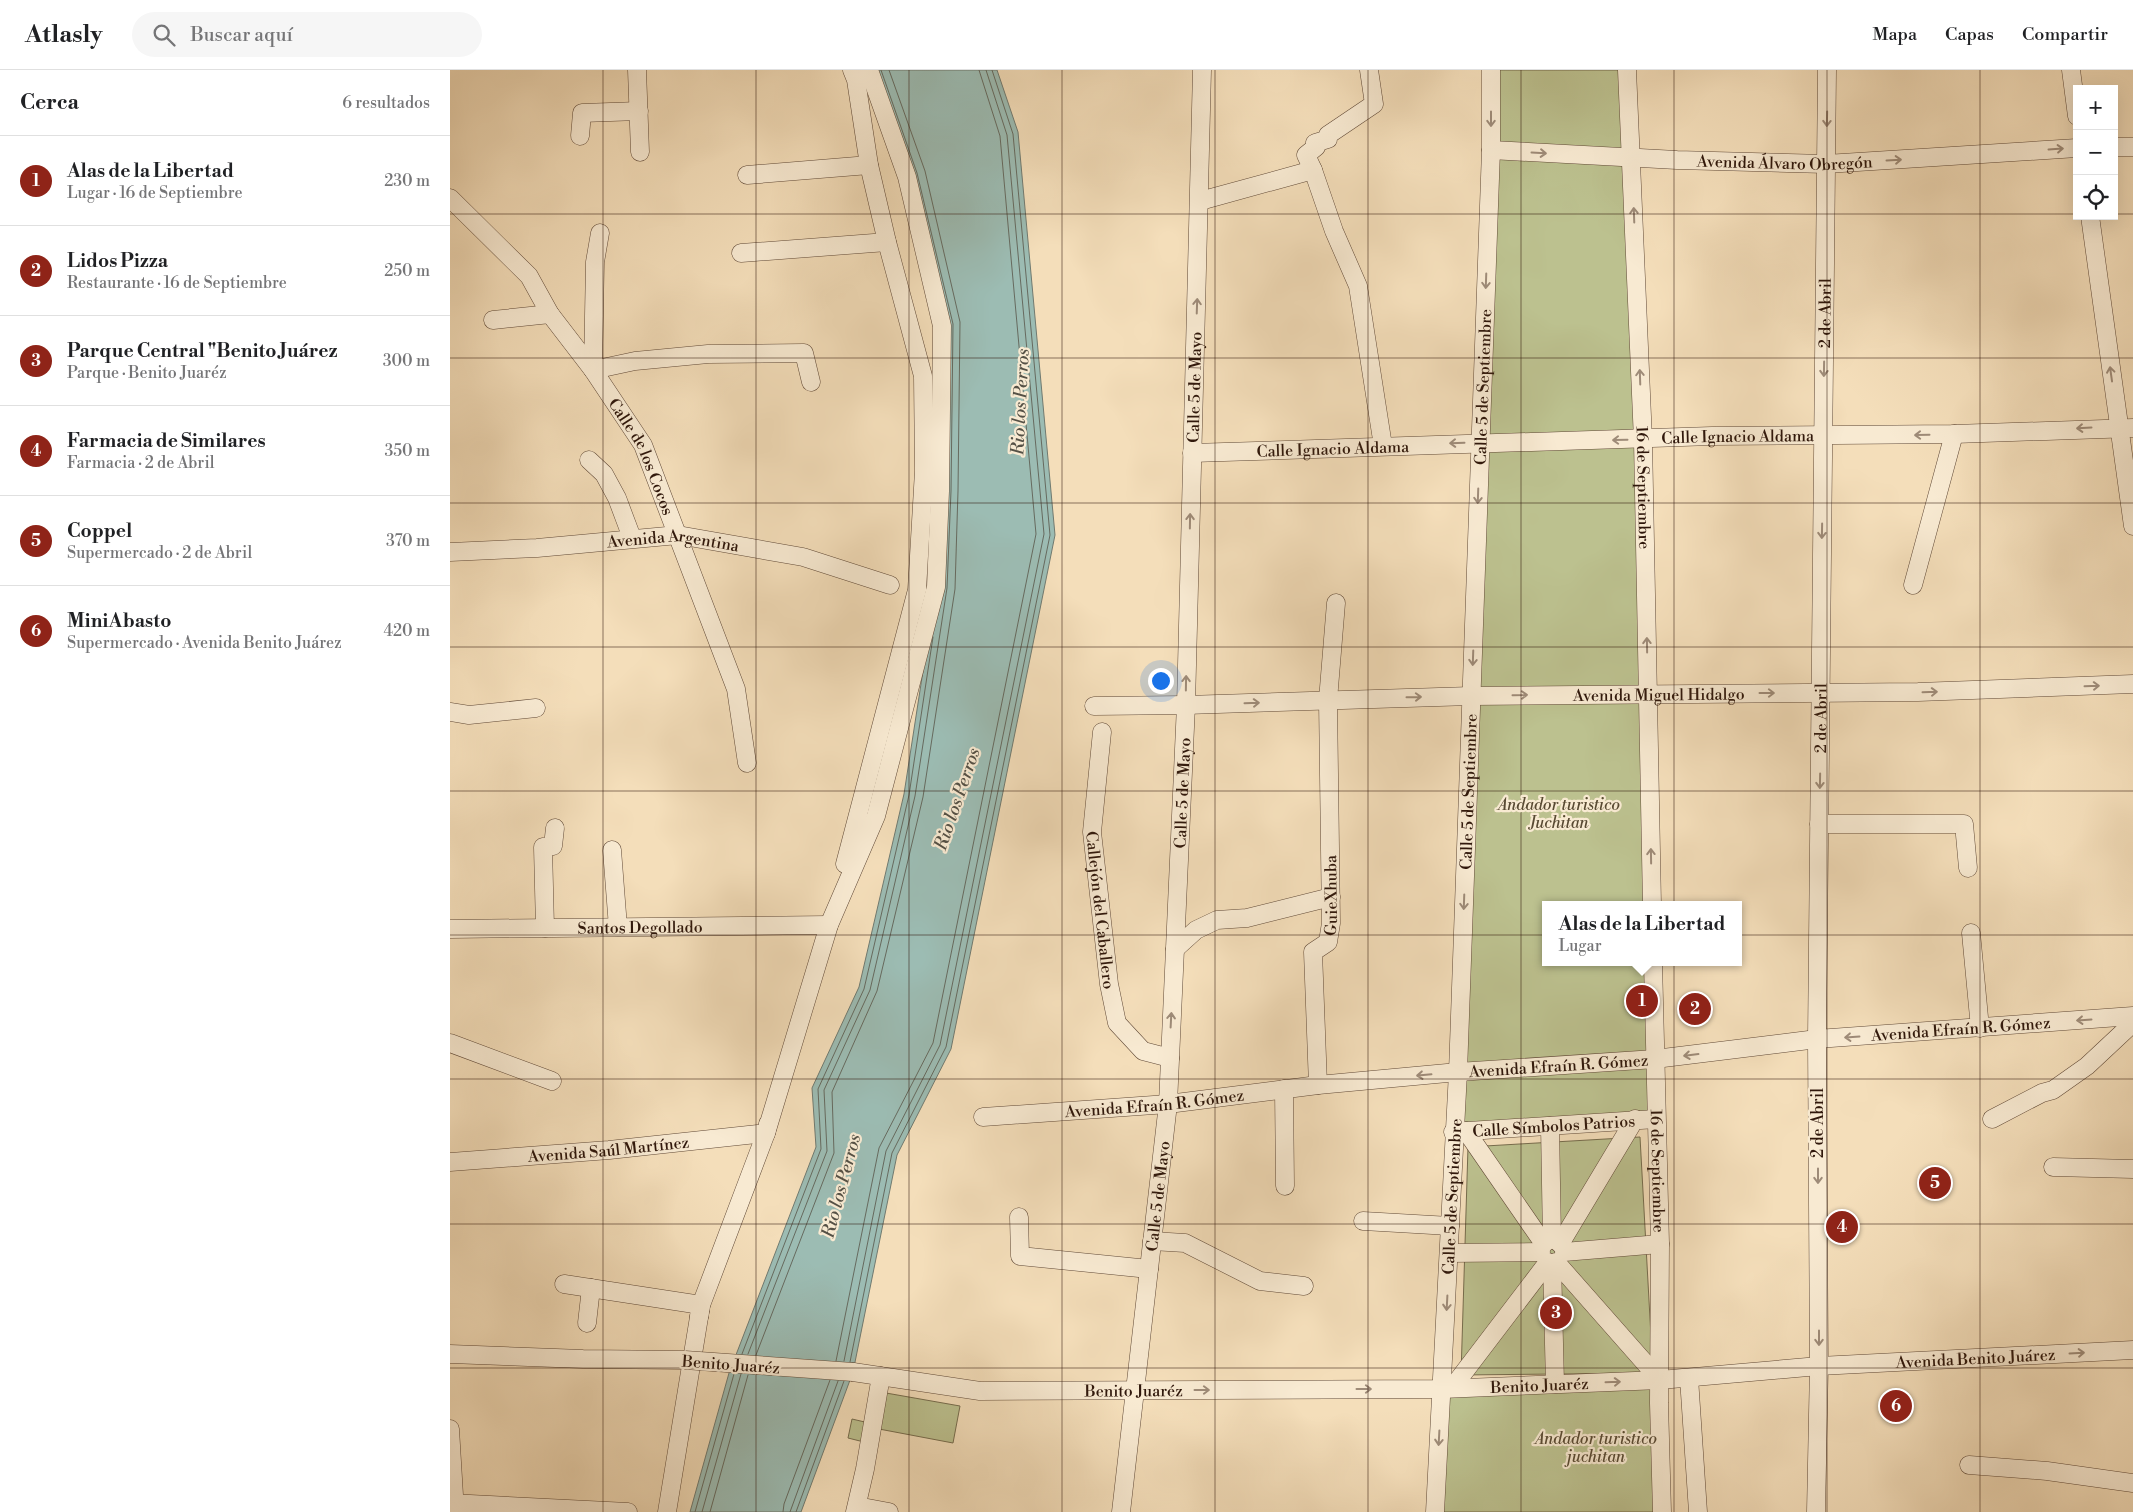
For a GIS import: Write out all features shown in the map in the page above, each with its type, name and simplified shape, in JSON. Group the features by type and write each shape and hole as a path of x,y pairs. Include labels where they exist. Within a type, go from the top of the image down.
{"street":[{"path":"637,70 640,152"},
{"path":"667,1512 701,1305 766,1133 829,924 918,590 924,471 923,376 887,242 869,165 856,80 852,70"},
{"path":"829,924 876,816 936,587 942,326 907,177 870,70"},
{"name":"Calle 5 de Mayo","path":"1120,1512 1136,1391 1168,1104 1186,705 1202,70"},
{"path":"1370,70 1374,104 1328,135 1328,139 1315,143 1316,147 1306,155 1334,231 1358,286 1383,446"},
{"name":"Calle 5 de Septiembre","path":"1435,1512 1447,1389 1450,1226 1460,1132 1458,1072 1491,150 1491,70"},
{"name":"16 de Septiembre","path":"1627,70 1643,440 1652,901"},
{"name":"2 de Abril","path":"1816,1512 1819,1366 1817,1039 1827,70"},
{"path":"2071,70 2073,85"},
{"path":"580,136 582,113 639,111"},
{"path":"2118,147 2133,146"},
{"name":"Avenida Álvaro Obregón","path":"1491,150 1632,158 1826,164 2073,148"},
{"path":"747,175 869,165"},
{"path":"1200,201 1313,170"},
{"name":"Calle de los Cocos","path":"450,198 529,276 550,314 593,370 643,444 736,689 747,763"},
{"path":"2091,220 2126,428 2133,526"},
{"path":"600,233 595,262 593,370 634,361 708,354 804,353 811,382"},
{"path":"741,253 887,242"},
{"path":"493,320 550,314"},
{"name":"Calle Ignacio Aldama","path":"1192,453 1480,443 1643,440 1712,436 1954,434 2126,428"},
{"path":"1913,585 1954,434"},
{"path":"589,460 604,474 617,498 632,538"},
{"name":"Avenida Argentina","path":"450,552 537,548 678,535 803,557 890,585"},
{"name":"GuieXhuba","path":"1318,1085 1313,952 1328,942 1331,923 1328,700 1336,603"},
{"name":"Avenida Miguel Hidalgo","path":"1094,706 1471,696 1918,692 2133,684"},
{"path":"450,712 469,715 536,708"},
{"name":"Callejón del Caballero","path":"1102,732 1092,832 1108,975 1117,1023 1142,1051 1170,1058"},
{"path":"1819,824 1964,824 1968,868"},
{"path":"545,928 543,847 553,846 555,828"},
{"path":"612,850 618,927"},
{"path":"1175,949 1196,930 1217,920 1247,918 1331,897"},
{"name":"Santos Degollado","path":"450,929 829,924"},
{"path":"1971,933 1980,1028"},
{"name":"16 de Septiembre","path":"1653,966 1660,1244 1659,1403 1662,1512"},
{"name":"Avenida Efraín R. Gómez","path":"983,1117 1168,1104 1318,1085 1458,1072 1655,1059 1817,1039 2133,1016"},
{"path":"1992,1119 2042,1093 2053,1090 2087,1066 2133,1023"},
{"path":"450,1044 552,1081"},
{"path":"1284,1089 1285,1186"},
{"path":"1447,1389 1552,1252 1635,1119"},
{"name":"Calle Símbolos Patrios","path":"1460,1132 1656,1119"},
{"path":"1550,1126 1555,1384"},
{"path":"1460,1132 1552,1252 1660,1380"},
{"name":"Avenida Saúl Martínez","path":"450,1162 609,1150 766,1133"},
{"path":"2053,1167 2133,1169"},
{"path":"1019,1217 1020,1256 1149,1269"},
{"path":"1363,1220 1450,1226"},
{"path":"1152,1242 1185,1243 1260,1281 1304,1286"},
{"path":"1449,1253 1552,1252 1660,1244"},
{"path":"564,1284 701,1305"},
{"path":"587,1323 591,1288"},
{"name":"Avenida Benito Juárez","path":"1819,1366 2133,1350"},
{"name":"Benito Juaréz","path":"450,1354 583,1360 684,1360 853,1372 980,1391 1447,1389 1660,1380 1819,1366"},
{"path":"881,1376 856,1509 889,1512"},
{"path":"1689,1378 1698,1512"},
{"path":"450,1429 453,1506 628,1512"},
{"path":"1969,1465 2048,1472 2133,1483"}],"green space":[{"name":"Andador turistico Juchitan","path":"1491,70 1627,70 1652,901 1542,901 1542,966 1653,966 1656,1119 1453,1132"},
{"path":"1640,1137 1653,1373 1461,1375 1468,1147"},
{"name":"Andador turistico juchitan","path":"1660,1380 1663,1512 1435,1512 1442,1389"},
{"path":"886,1393 960,1406 953,1443 879,1429"},
{"path":"852,1419 869,1423 864,1442 848,1438"}],"water":[{"name":"Rio los Perros","path":"869,70 997,70 1018,132 1055,535 951,1049 897,1155 853,1372 801,1512 690,1512 729,1373 816,1147 812,1088 859,987 904,794 936,587 942,326"}],"place":[{"name":"Alas de la Libertad","path":"1642,1001"},
{"name":"Lidos Pizza","path":"1695,1009"},
{"name":"Coppel","path":"1935,1183"},
{"name":"Farmacia de Similares","path":"1842,1227"},
{"name":"Parque Central \"Benito Juárez","path":"1556,1313"},
{"name":"MiniAbasto","path":"1896,1406"}]}
